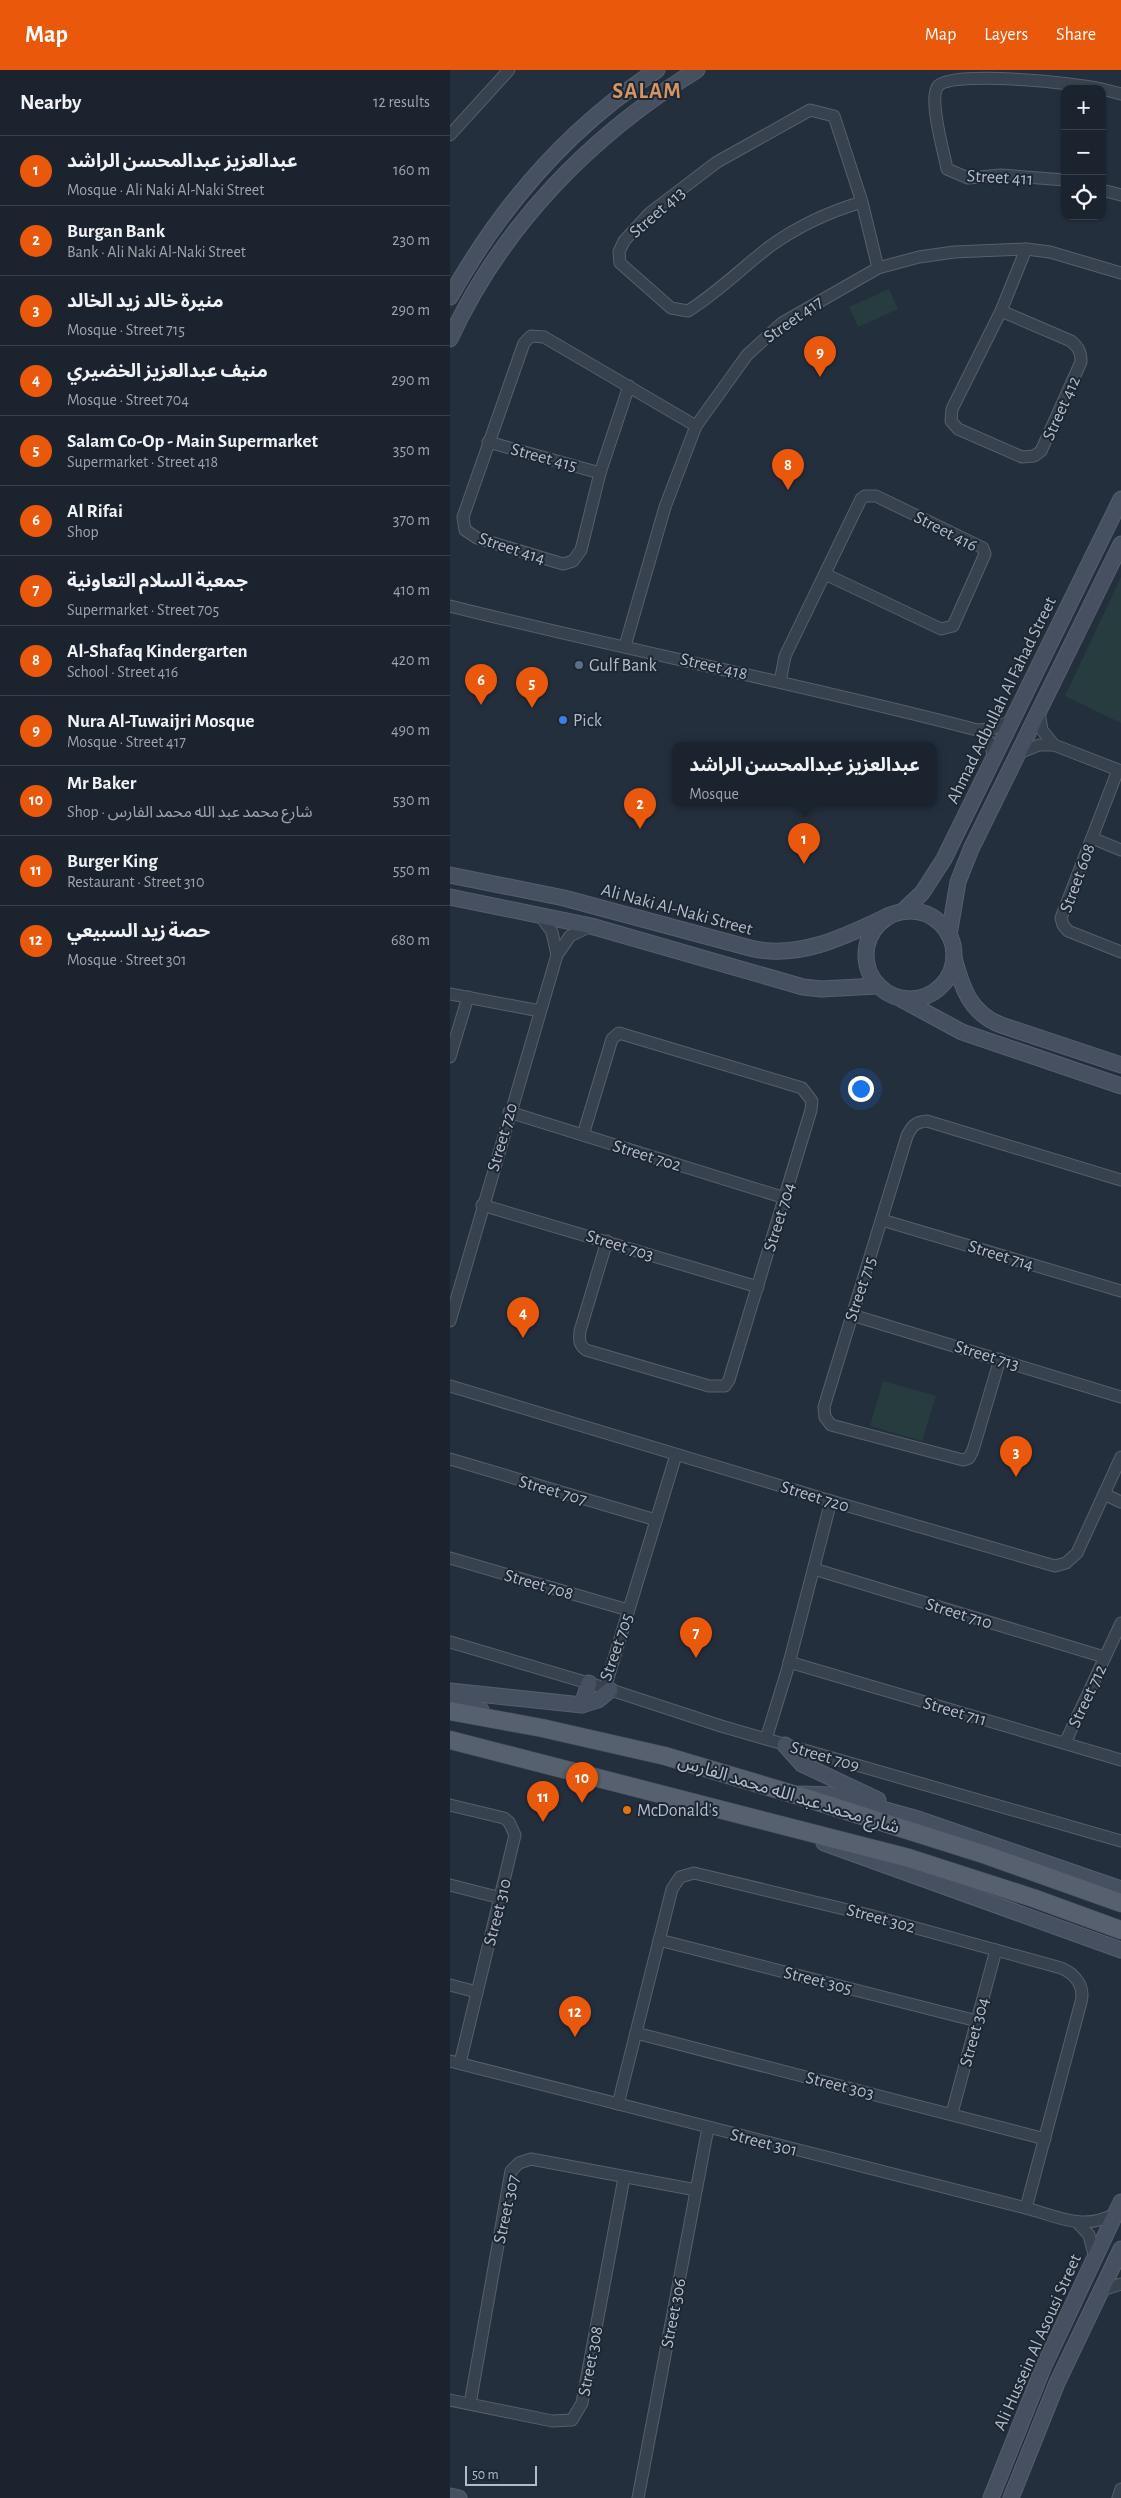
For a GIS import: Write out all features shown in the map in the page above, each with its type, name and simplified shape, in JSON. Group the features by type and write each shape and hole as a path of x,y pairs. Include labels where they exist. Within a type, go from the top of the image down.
{"main road":[{"name":"شارع محمد عبد الله محمد الفارس","path":"450,1712 542,1728 665,1756 986,1855 1121,1903"},
{"name":"شارع محمد عبد الله محمد الفارس","path":"450,1740 782,1824 956,1872 1121,1930"}],"street":[{"path":"450,135 509,70"},
{"path":"450,297 470,261 511,203 546,162 603,110 657,70"},
{"path":"450,339 467,305 490,267 522,223 556,182 613,128 653,98 697,70"},
{"name":"Street 411","path":"1061,180 1001,175 968,178 947,168 934,99 938,86 946,81 996,77 1041,79 1077,85"},
{"name":"Street 411","path":"1106,90 1121,94"},
{"name":"Street 413","path":"862,202 824,214 770,246 702,303 688,311 671,308 620,263 619,252 624,240 650,213 717,162 810,110 834,116 862,202 878,268"},
{"path":"1106,191 1121,196"},
{"name":"Street 417","path":"625,646 666,507 696,426 747,355 782,323 878,268 919,257 954,252 1026,249 1078,258 1121,273"},
{"name":"Street 412","path":"1001,311 1071,341 1077,346 1081,355 1081,362 1041,451 1034,456 1022,457 958,430 951,421 952,409 1001,311 1026,249"},
{"path":"450,306 470,261"},
{"name":"Street 414","path":"629,386 600,473 581,550 573,561 563,564 477,538 465,530 464,517 488,442 524,343 531,336 544,337 629,386 696,426"},
{"name":"Street 415","path":"488,442 600,473"},
{"name":"Street 416","path":"780,682 785,656 825,574 862,499 866,496 876,496 926,520 983,548 985,554 953,626 941,629 825,574"},
{"name":"Ahmad Adbullah Al Fahad Street","path":"897,913 922,892 938,871 1105,532 1117,519 1121,499"},
{"path":"1105,532 1115,533 1121,538"},
{"path":"1121,544 964,865 954,899 949,935 966,996 984,1017 1001,1025 1121,1065"},
{"name":"Street 418","path":"450,606 554,632 625,646 780,682 977,730 992,729 1012,721"},
{"path":"1039,712 1042,730 1054,745"},
{"path":"977,730 985,735 991,744 993,760"},
{"path":"1019,753 1032,747 1054,745 1120,771"},
{"name":"Street 608","path":"1120,771 1063,910 1062,922 1071,933 1121,952"},
{"path":"1092,838 1121,850"},
{"name":"Ali Naki Al-Naki Street","path":"450,875 564,898 750,948 773,952 797,950 820,944 897,913"},
{"path":"450,897 591,926 803,987 821,989 878,986"},
{"path":"949,935 941,924 930,916 917,911 897,913 874,929 866,947 866,961 870,974 878,986 888,994 900,998 962,1032 1121,1086"},
{"path":"539,914 552,932 557,954"},
{"name":"Street 720","path":"450,1321 454,1287 482,1206 557,954 570,936 591,926"},
{"path":"900,998 913,999 926,996 937,990 946,980 952,969 954,956"},
{"path":"450,994 540,1011"},
{"path":"450,1057 468,997"},
{"name":"Street 704","path":"583,1135 612,1039 620,1033 802,1088 809,1094 812,1101 812,1110 758,1287 729,1380 725,1386 717,1388 709,1386 586,1350 579,1339 580,1331 607,1241"},
{"name":"Street 702","path":"509,1112 785,1198"},
{"name":"Street 715","path":"1000,1359 968,1458 952,1459 831,1425 825,1418 824,1407 907,1136 917,1122 927,1121 1121,1180"},
{"name":"Street 703","path":"482,1206 607,1241 758,1287"},
{"name":"Street 714","path":"882,1220 1120,1288"},
{"name":"Street 713","path":"852,1315 1121,1397"},
{"name":"Street 720","path":"450,1386 831,1502 1054,1566 1066,1563 1077,1553 1121,1457"},
{"name":"Street 705","path":"450,1642 607,1689 628,1610 676,1455"},
{"name":"Street 707","path":"450,1459 656,1520"},
{"path":"1104,1494 1121,1502"},
{"name":"Street 709","path":"831,1502 789,1662 766,1738 1121,1842"},
{"name":"Street 708","path":"450,1558 628,1610"},
{"name":"Street 710","path":"814,1568 1104,1657"},
{"name":"Street 712","path":"1065,1743 1121,1623"},
{"name":"Street 711","path":"789,1662 1121,1760"},
{"path":"582,1705 589,1683"},
{"path":"450,1691 582,1705 598,1700 607,1689 721,1726 766,1738"},
{"path":"450,1701 542,1728"},
{"path":"785,1745 797,1760 808,1767 918,1818"},
{"path":"450,1749 491,1749"},
{"path":"796,1795 822,1793 918,1818 1121,1889"},
{"name":"Street 310","path":"450,1805 497,1815 509,1822 513,1828 514,1842 477,1992 455,2062"},
{"path":"782,1824 804,1836 1121,1950"},
{"name":"Street 302","path":"618,2104 675,1882 687,1873 694,1873 869,1914 1066,1970 1075,1977 1081,1986 1081,2002 1026,2208"},
{"path":"450,1885 501,1898"},
{"name":"Street 305","path":"659,1940 977,2021"},
{"name":"Street 304","path":"952,2114 996,1950"},
{"path":"450,1985 477,1992"},
{"name":"Street 303","path":"636,2032 1045,2138"},
{"name":"Street 301","path":"455,2062 1026,2208 1078,2223 1101,2220 1118,2208"},
{"name":"Street 306","path":"638,2498 708,2128"},
{"name":"Street 307","path":"470,2404 511,2171 519,2163 531,2159 624,2178 696,2190"},
{"name":"Street 308","path":"450,2400 552,2421 572,2420 582,2403 624,2178"},
{"name":"Ali Hussein Al Asousi Street","path":"991,2498 1044,2368 1118,2208"},
{"path":"1078,2223 1089,2235 1095,2251 1095,2259"},
{"name":"Ali Hussein Al Asousi Street","path":"1011,2498 1057,2383 1121,2252"},
{"path":"1102,2290 1121,2284"},
{"path":"1118,2498 1121,2490"},
{"path":"450,2496 459,2498"}],"green space":[{"path":"889,289 898,309 858,327 849,307"},
{"path":"1121,577 1121,723 1065,696"},
{"path":"883,1381 936,1396 922,1441 870,1426"}],"place":[{"name":"Nura Al-Tuwaijri Mosque","path":"820,377"},
{"name":"Al-Shafaq Kindergarten","path":"788,490"},
{"name":"Gulf Bank","path":"579,665"},
{"name":"Al Rifai","path":"481,705"},
{"name":"Salam Co-Op - Main Supermarket","path":"532,708"},
{"name":"Pick","path":"563,720"},
{"name":"Burgan Bank","path":"640,829"},
{"name":"عبدالعزيز عبدالمحسن الراشد","path":"804,864"},
{"name":"منيف عبدالعزيز الخضيري","path":"523,1338"},
{"name":"منيرة خالد زيد الخالد","path":"1016,1477"},
{"name":"جمعية السلام التعاونية","path":"696,1658"},
{"name":"Mr Baker","path":"582,1803"},
{"name":"McDonald's","path":"627,1810"},
{"name":"Burger King","path":"543,1822"},
{"name":"حصة زيد السبيعي","path":"575,2037"}],"district":[{"name":"SALAM","path":"647,90"}]}
